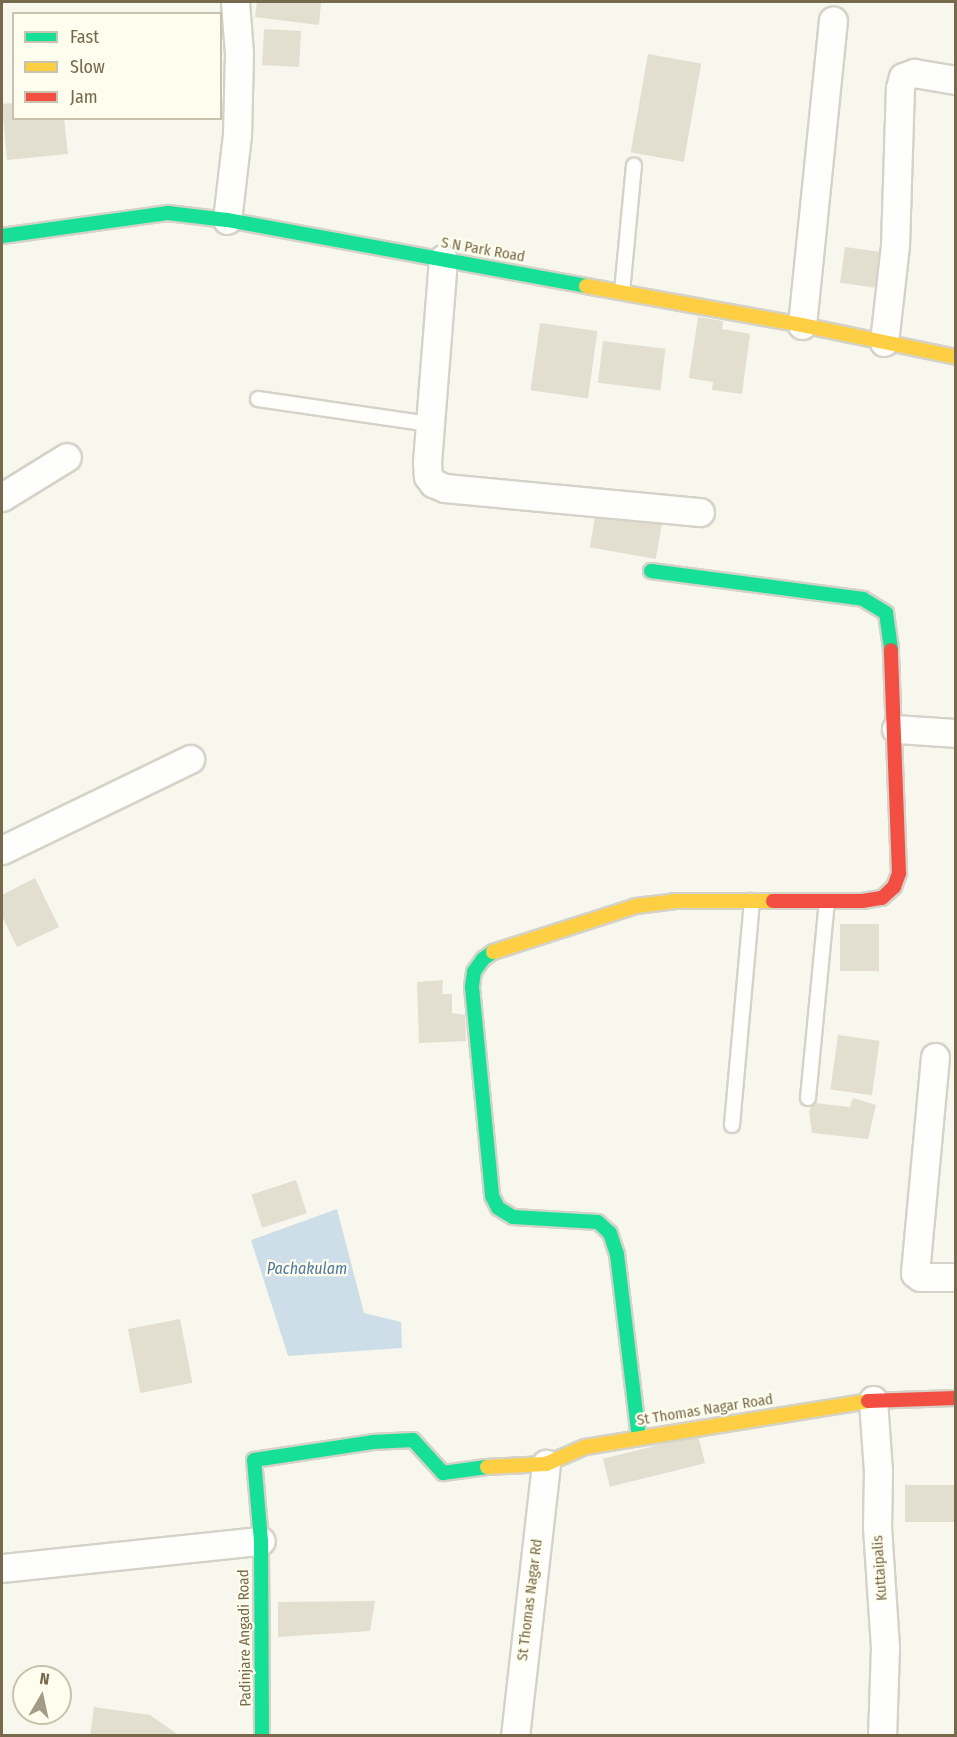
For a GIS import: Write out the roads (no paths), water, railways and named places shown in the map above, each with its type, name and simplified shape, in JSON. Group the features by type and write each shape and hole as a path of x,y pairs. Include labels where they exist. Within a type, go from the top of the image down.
{"street":[{"path":"227,220 237,135 239,53 235,2"},
{"path":"802,325 833,21"},
{"path":"884,342 896,245 900,88 903,77 914,73 956,80"},
{"name":"S N Park Road","path":"2,236 168,213 227,220 802,325 956,357"},
{"path":"443,259 430,424 428,476 433,483 445,488 700,512"},
{"path":"2,496 67,457"},
{"path":"639,1438 617,1254 610,1233 598,1222 513,1217 498,1208 492,1196 472,987 474,972 483,959 495,951 636,906 674,901 827,902 882,898 894,887 899,873 896,729 891,642 886,613 863,599 651,571"},
{"path":"896,729 956,733"},
{"path":"2,850 190,759"},
{"path":"935,1057 915,1273 920,1276 956,1277"},
{"path":"873,1400 956,1398"},
{"name":"St Thomas Nagar Road","path":"546,1464 585,1447 873,1400"},
{"name":"Kuttaipalis","path":"873,1400 878,1471 877,1527 885,1647 882,1736"},
{"name":"Padinjare Angadi Road","path":"262,1736 261,1541 254,1460 373,1442 413,1440 443,1473 498,1465 546,1464"},
{"name":"St Thomas Nagar Rd","path":"515,1736 546,1464"},
{"path":"2,1568 261,1541"}],"lane":[{"path":"622,292 634,166"},
{"path":"258,399 430,424"},
{"path":"732,1125 752,902"},
{"path":"808,1098 827,902"}],"water":[{"name":"Pachakulam","path":"337,1209 364,1313 401,1322 402,1348 288,1356 251,1240"}]}
